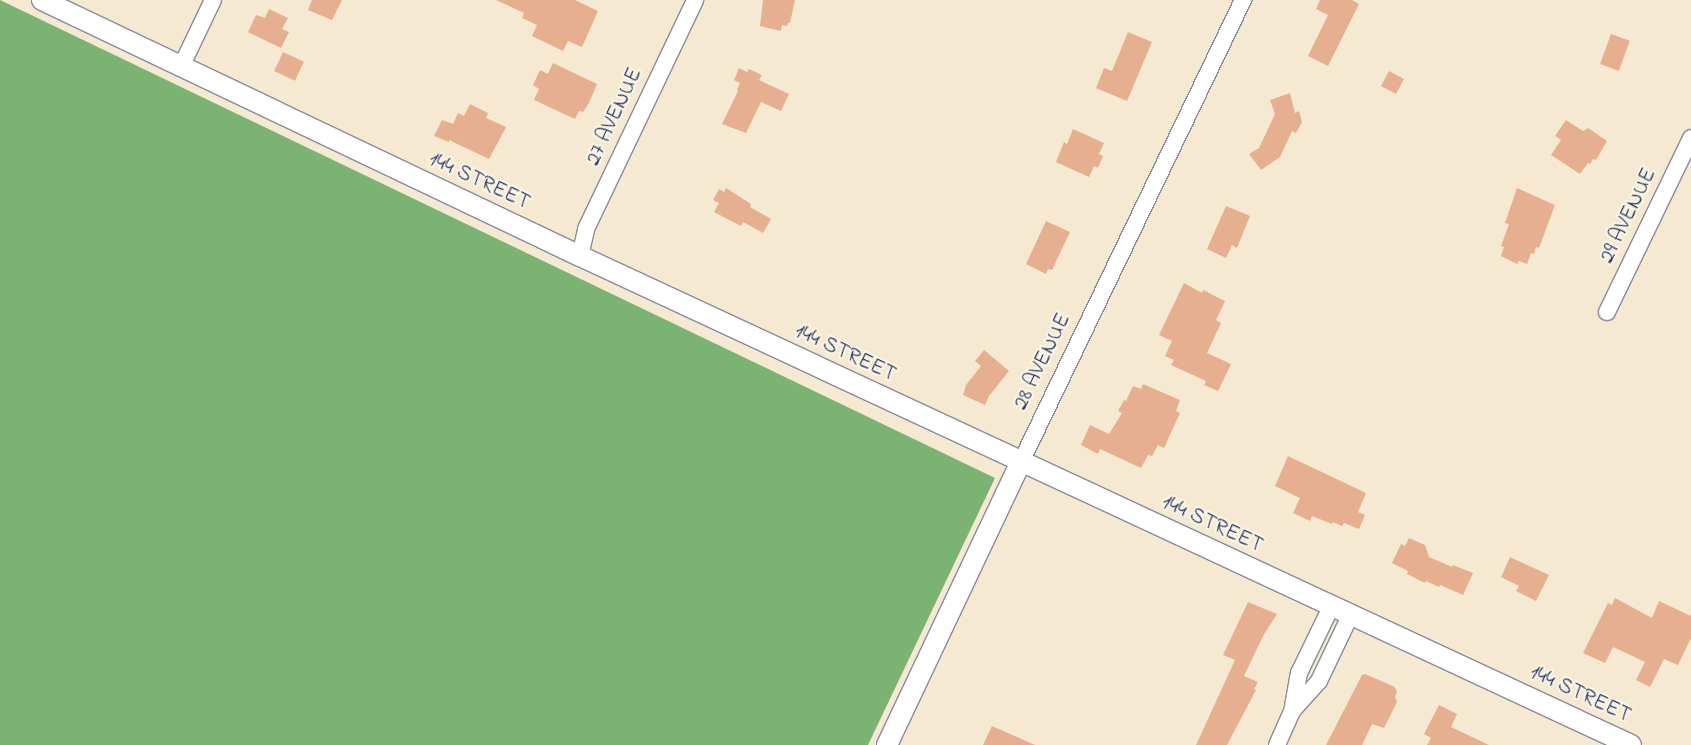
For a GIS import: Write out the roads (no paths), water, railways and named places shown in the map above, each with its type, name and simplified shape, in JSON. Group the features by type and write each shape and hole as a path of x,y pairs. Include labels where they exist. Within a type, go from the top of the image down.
{"street":[{"name":"144 STREET","path":"42,0 580,256 1350,616 1631,745"},
{"path":"181,67 213,0"},
{"name":"27 AVENUE","path":"580,256 586,229 695,0"},
{"name":"28 AVENUE","path":"887,745 1242,0"},
{"name":"29 AVENUE","path":"1607,312 1691,138"},
{"path":"1277,745 1292,712 1299,674 1331,607"},
{"path":"1292,712 1319,681 1350,616"}]}
